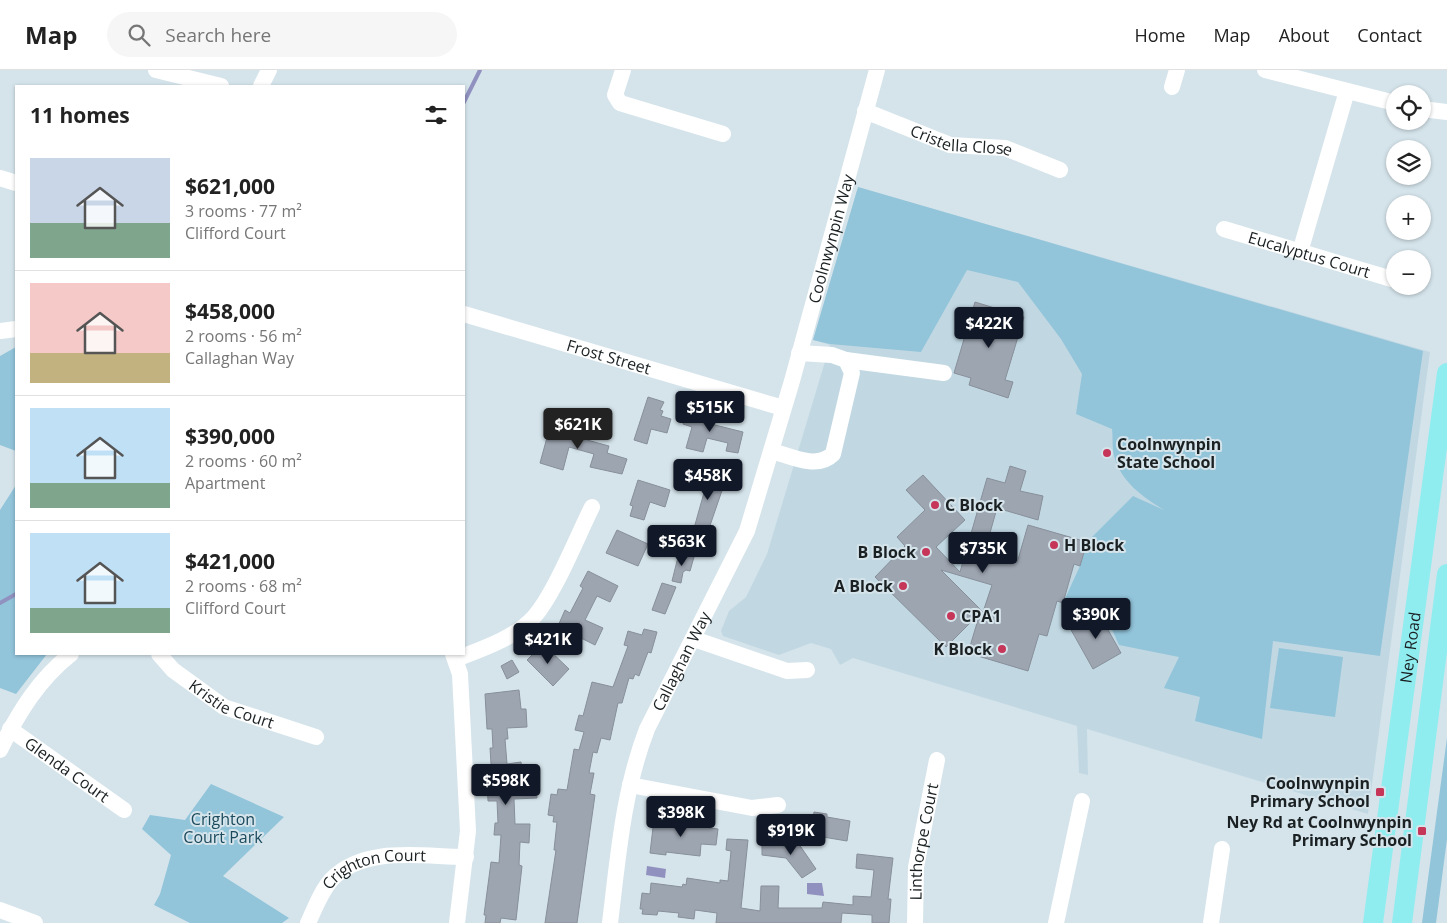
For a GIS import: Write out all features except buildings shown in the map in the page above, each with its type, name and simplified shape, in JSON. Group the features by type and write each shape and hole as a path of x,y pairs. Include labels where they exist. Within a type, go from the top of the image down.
{"main road":[{"name":"Ney Road","path":"1373,923 1441,472 1447,373"},
{"name":"Ney Road","path":"1402,923 1447,574"}],"street":[{"path":"156,70 217,85"},
{"path":"262,85 269,70"},
{"path":"623,70 615,95 620,103 724,134"},
{"name":"Coolnwynpin Way","path":"784,408 877,70"},
{"path":"1172,88 1177,70"},
{"path":"1265,70 1386,101"},
{"path":"1300,252 1347,91"},
{"name":"Cristella Close","path":"865,111 950,145 1005,148 1060,170"},
{"path":"0,178 15,183"},
{"name":"Eucalyptus Court","path":"1224,229 1386,277"},
{"name":"Frost Street","path":"465,314 784,408"},
{"path":"0,331 15,329"},
{"path":"799,353 832,355 846,360 944,374"},
{"path":"772,451 812,462 827,459 832,454 852,373 846,360"},
{"name":"Callaghan Way","path":"610,923 622,825 636,757 647,729 747,531 784,408"},
{"path":"465,652 512,634 534,617 549,594 592,507"},
{"path":"694,639 787,671 807,670"},
{"path":"0,750 10,729 31,695 57,665 70,655"},
{"name":"Kristie Court","path":"160,655 173,670 224,706 316,737"},
{"path":"455,656 460,674 467,804 466,857 457,923"},
{"name":"Glenda Court","path":"10,729 124,810"},
{"name":"Linthorpe Court","path":"915,923 916,867 937,760"},
{"path":"630,785 752,808 778,805"},
{"path":"1056,923 1082,801"},
{"path":"1211,923 1222,849"},
{"name":"Crighton Court","path":"308,923 320,896 331,880 342,870 361,861 383,856 466,857"},
{"path":"0,910 35,923"}],"shaded area":[{"name":"Coolnwynpin State School","path":"858,187 1430,352 1368,814 1087,729 1088,775 1079,773 1077,726 853,658 840,665 831,649 811,643 779,655 723,636 721,631 729,611 746,597 767,554 830,345 813,340"},
{"path":"647,866 666,869 665,878 646,875"},
{"path":"807,883 822,883 824,896 807,894"}],"green space":[{"path":"858,187 1423,351 1380,656 1273,641 1262,739 1195,721 1200,697 1164,688 1179,657 1119,645 1105,614 1096,611 1088,613 1063,603 1080,566 1087,542 1133,496 1164,510 1134,488 1122,474 1114,456 1112,429 1076,414 1082,374 1061,339 1018,282 967,270 921,352 830,344 813,340"},
{"path":"15,348 15,451 0,445 0,356"},
{"path":"15,487 15,655 46,655 16,694 0,688 0,510"},
{"path":"1279,648 1343,657 1335,717 1270,708"},
{"path":"1447,738 1447,839 1436,923 1422,923"},
{"name":"Crighton Court Park","path":"211,784 284,817 223,876 289,918 282,923 190,923 154,905 160,894 171,855 142,829 150,815 185,820"}],"waterway":[{"path":"465,100 480,70"},
{"path":"0,603 15,595"}],"place":[{"name":"Coolnwynpin State School","path":"1107,453"},
{"name":"C Block","path":"935,505"},
{"name":"H Block","path":"1054,545"},
{"name":"B Block","path":"926,552"},
{"name":"A Block","path":"903,586"},
{"name":"CPA1","path":"951,616"},
{"name":"K Block","path":"1002,649"},
{"name":"Coolnwynpin Primary School","path":"1380,792"},
{"name":"Ney Rd at Coolnwynpin Primary School","path":"1422,831"}]}
